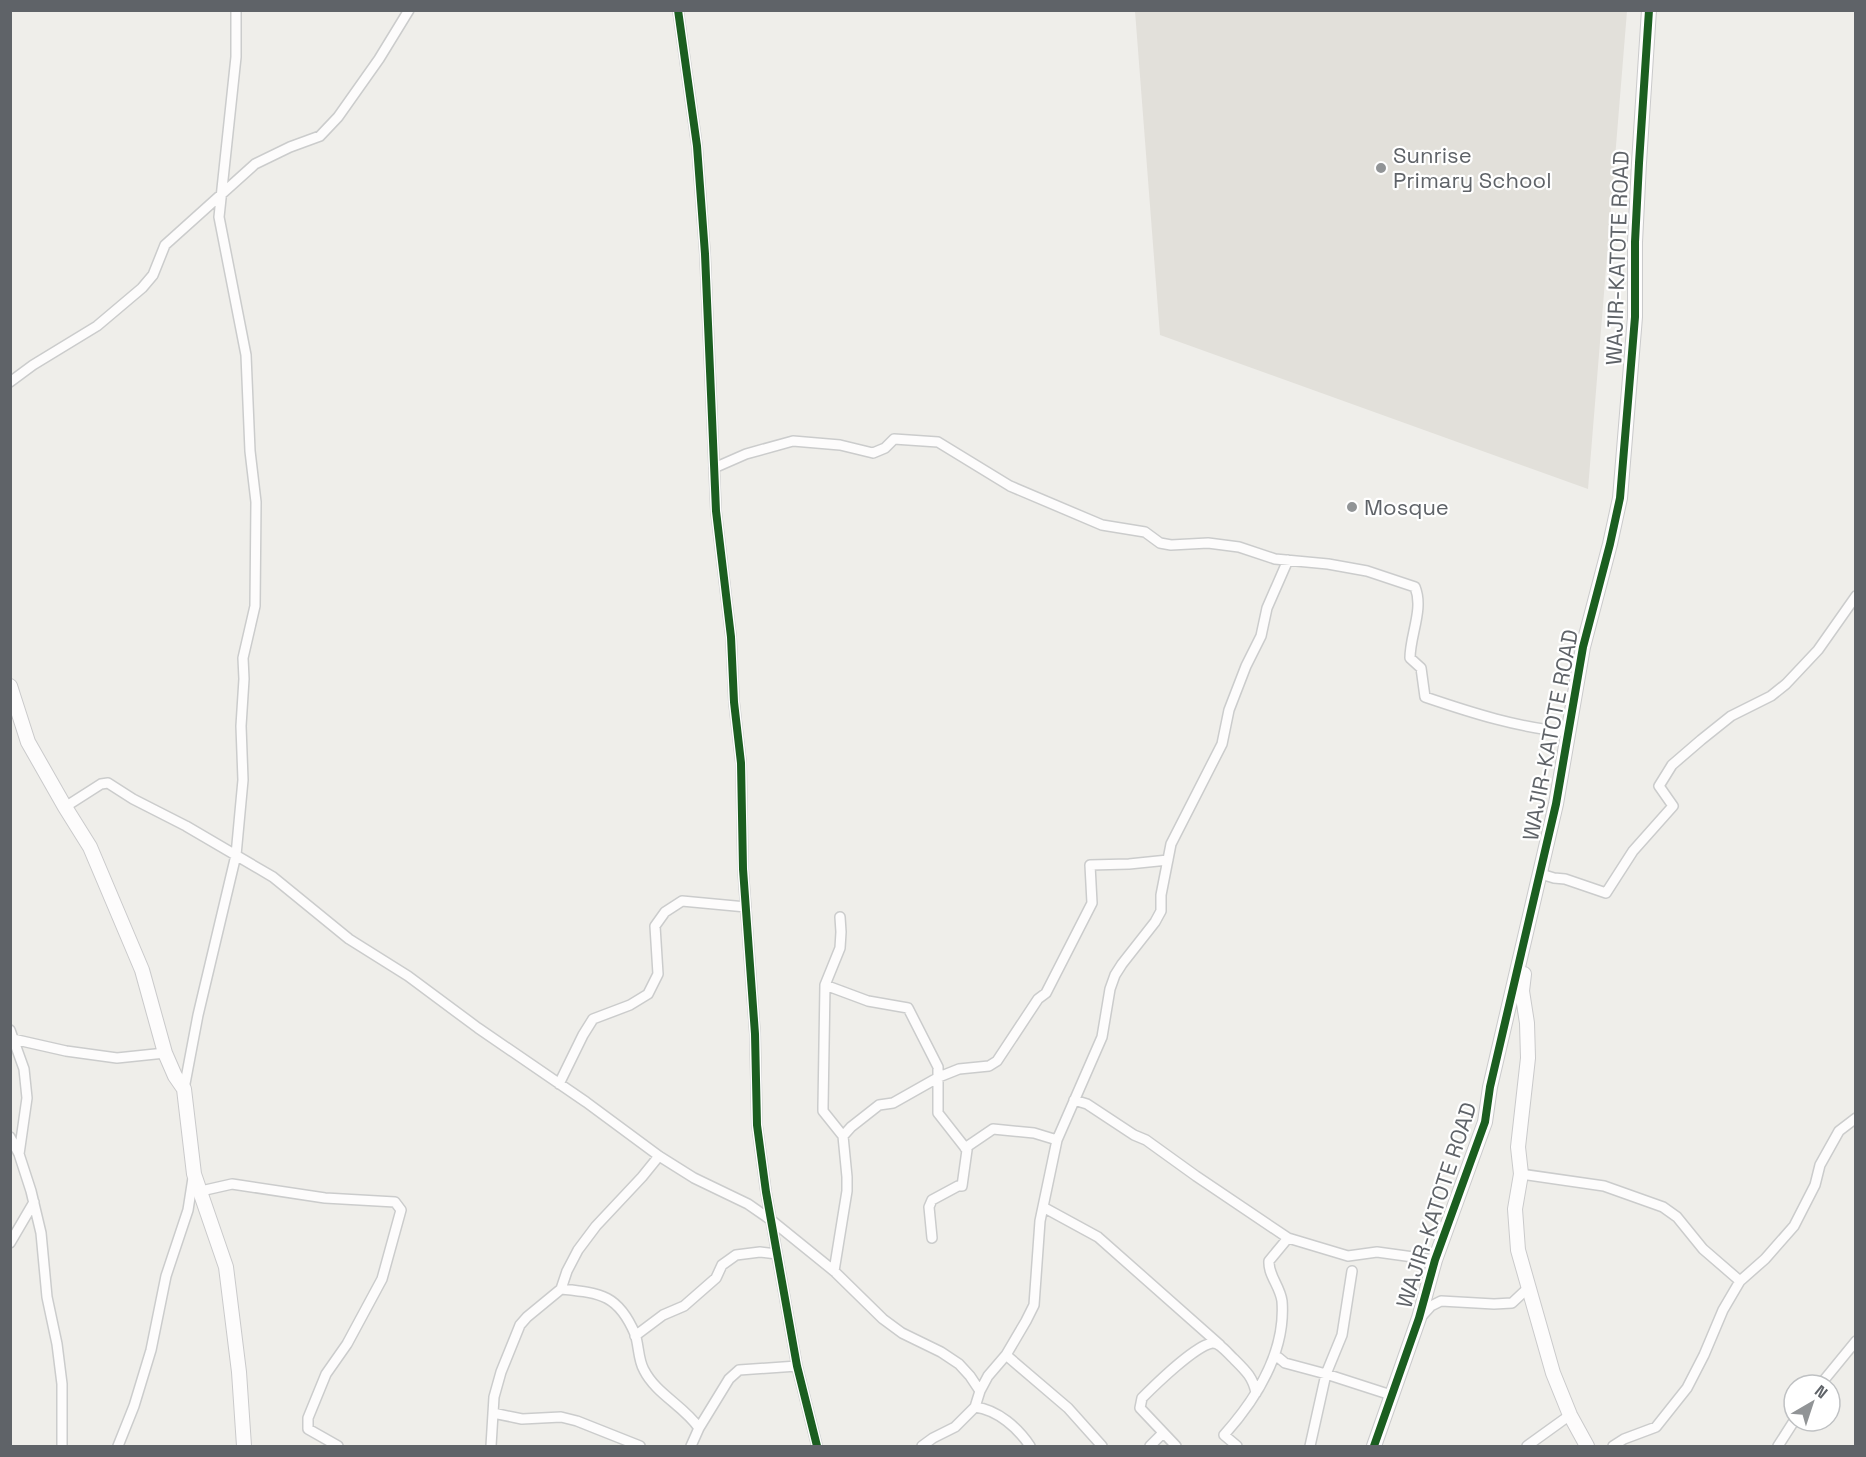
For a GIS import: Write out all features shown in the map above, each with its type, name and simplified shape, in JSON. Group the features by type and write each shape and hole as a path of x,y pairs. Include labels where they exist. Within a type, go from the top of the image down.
{"street":[{"path":"236,10 236,57 219,217 246,355 250,451 256,502 255,606 243,658 244,679 241,707 243,780 236,855 183,1089 194,1174 226,1267 239,1372 244,1446"},
{"path":"10,382 33,365 97,327 142,288 153,275 165,245 203,212 220,193 255,164 320,136 338,117 379,59 409,10"},
{"path":"678,10 697,146 705,254 716,511 731,637 734,702 741,763 743,869 754,1034 757,1125 797,1366 817,1446"},
{"name":"WAJIR-KATOTE ROAD","path":"1374,1446 1390,1395 1419,1318 1435,1260 1485,1122 1490,1088 1557,804 1583,647 1620,498 1635,316 1635,242 1649,10"},
{"path":"714,468 746,454 793,441 840,445 873,453 885,448 894,439 938,442 1010,486 1102,525 1145,532 1161,543 1171,545 1208,543 1239,546 1275,559 1328,564 1367,571 1415,586 1419,606 1410,644 1410,658 1421,668 1425,697 1468,712 1546,730 1568,732"},
{"path":"922,1446 955,1427 975,1407 988,1376 1006,1355 1034,1305 1040,1221 1057,1140 1102,1037 1115,975 1161,911 1161,895 1171,844 1222,744 1229,710 1246,666 1261,636 1267,608 1288,561"},
{"path":"1541,874 1565,879 1606,893 1634,851 1672,806 1659,786 1672,765 1731,716 1771,696 1786,684 1818,650 1856,596"},
{"path":"10,686 28,742 64,807 90,847 136,954 165,1053 183,1089"},
{"path":"64,807 101,784 108,783 273,877 349,939 408,976 659,1156 694,1178 748,1204 771,1220 834,1271 883,1319 902,1333 941,1352 959,1364 980,1391"},
{"path":"843,1136 851,1126 879,1105 893,1103 939,1077 959,1069 989,1065 997,1061 1038,999 1046,993 1092,903 1090,865 1168,860"},
{"path":"559,1084 583,1035 594,1019 630,1005 648,994 653,987 658,974 655,926 665,912 682,901 746,907"},
{"path":"834,1271 847,1191 843,1136 823,1111 825,985 840,948 840,917"},
{"path":"1528,926 1522,991 1527,1023 1528,1058 1518,1148 1521,1174 1515,1209 1518,1250 1542,1340 1570,1414 1587,1446"},
{"path":"825,985 868,1001 908,1008 935,1059 939,1077 938,1113 967,1150 962,1186 937,1196 929,1206 932,1238"},
{"path":"12,1034 66,1051 117,1058 165,1053"},
{"path":"12,1034 24,1069 27,1098 19,1154"},
{"path":"1074,1100 1087,1104 1134,1135 1146,1140 1288,1238 1348,1256 1377,1252 1435,1260"},
{"path":"1613,1446 1624,1439 1656,1427 1687,1388 1723,1310 1740,1281 1765,1260 1794,1226 1815,1185 1820,1165 1839,1131 1856,1118"},
{"path":"965,1148 993,1129 1034,1133 1057,1140"},
{"path":"10,1137 19,1154 41,1233 47,1297 57,1344 62,1384 62,1446"},
{"path":"490,1446 494,1397 501,1372 520,1325 561,1289 578,1250 596,1226 659,1156"},
{"path":"118,1446 134,1406 151,1350 166,1276 188,1210 194,1174"},
{"path":"1521,1174 1604,1186 1663,1207 1677,1217 1703,1250 1740,1281"},
{"path":"201,1191 232,1184 325,1198 395,1202 401,1210 382,1279 347,1344 326,1374 308,1418 308,1429 338,1446"},
{"path":"10,1243 34,1202"},
{"path":"1043,1207 1098,1237 1220,1345 1249,1374 1257,1393"},
{"path":"1237,1446 1224,1435 1257,1393 1275,1357 1282,1317 1282,1298 1270,1271 1269,1261 1288,1238"},
{"path":"635,1336 663,1315 684,1306 716,1278 722,1265 736,1255 760,1251 777,1254"},
{"path":"1310,1446 1326,1374 1342,1335 1352,1271"},
{"path":"1419,1318 1431,1306 1441,1301 1494,1305 1512,1303 1529,1287"},
{"path":"561,1289 589,1292 608,1298 620,1309 635,1336 644,1370 663,1393 693,1419 699,1428"},
{"path":"1830,1373 1856,1341"},
{"path":"1176,1446 1162,1434 1140,1408 1142,1398 1170,1370 1200,1349 1211,1343 1220,1345"},
{"path":"1006,1355 1068,1408 1102,1446"},
{"path":"1275,1357 1285,1363 1390,1395"},
{"path":"691,1446 699,1428 729,1379 739,1370 797,1366"},
{"path":"975,1407 984,1408 1011,1424 1030,1446"},
{"path":"493,1413 522,1419 561,1417 640,1446"},
{"path":"1527,1446 1570,1414"},
{"path":"1778,1446 1786,1433"},
{"path":"1150,1446 1162,1434"}],"shaded area":[{"name":"Sunrise Primary School","path":"1135,11 1627,11 1588,489 1160,335"}],"cycle path":[{"path":"678,10 697,146 705,254 716,511 731,637 734,702 741,763 743,869 755,1034 757,1125 766,1192 797,1366 817,1446"},
{"path":"1374,1446 1419,1318 1435,1260 1485,1122 1490,1087 1556,804 1583,647 1620,498 1635,317 1635,242 1649,10"}],"place":[{"name":"Sunrise Primary School","path":"1381,168"},
{"name":"Mosque","path":"1352,507"}]}
